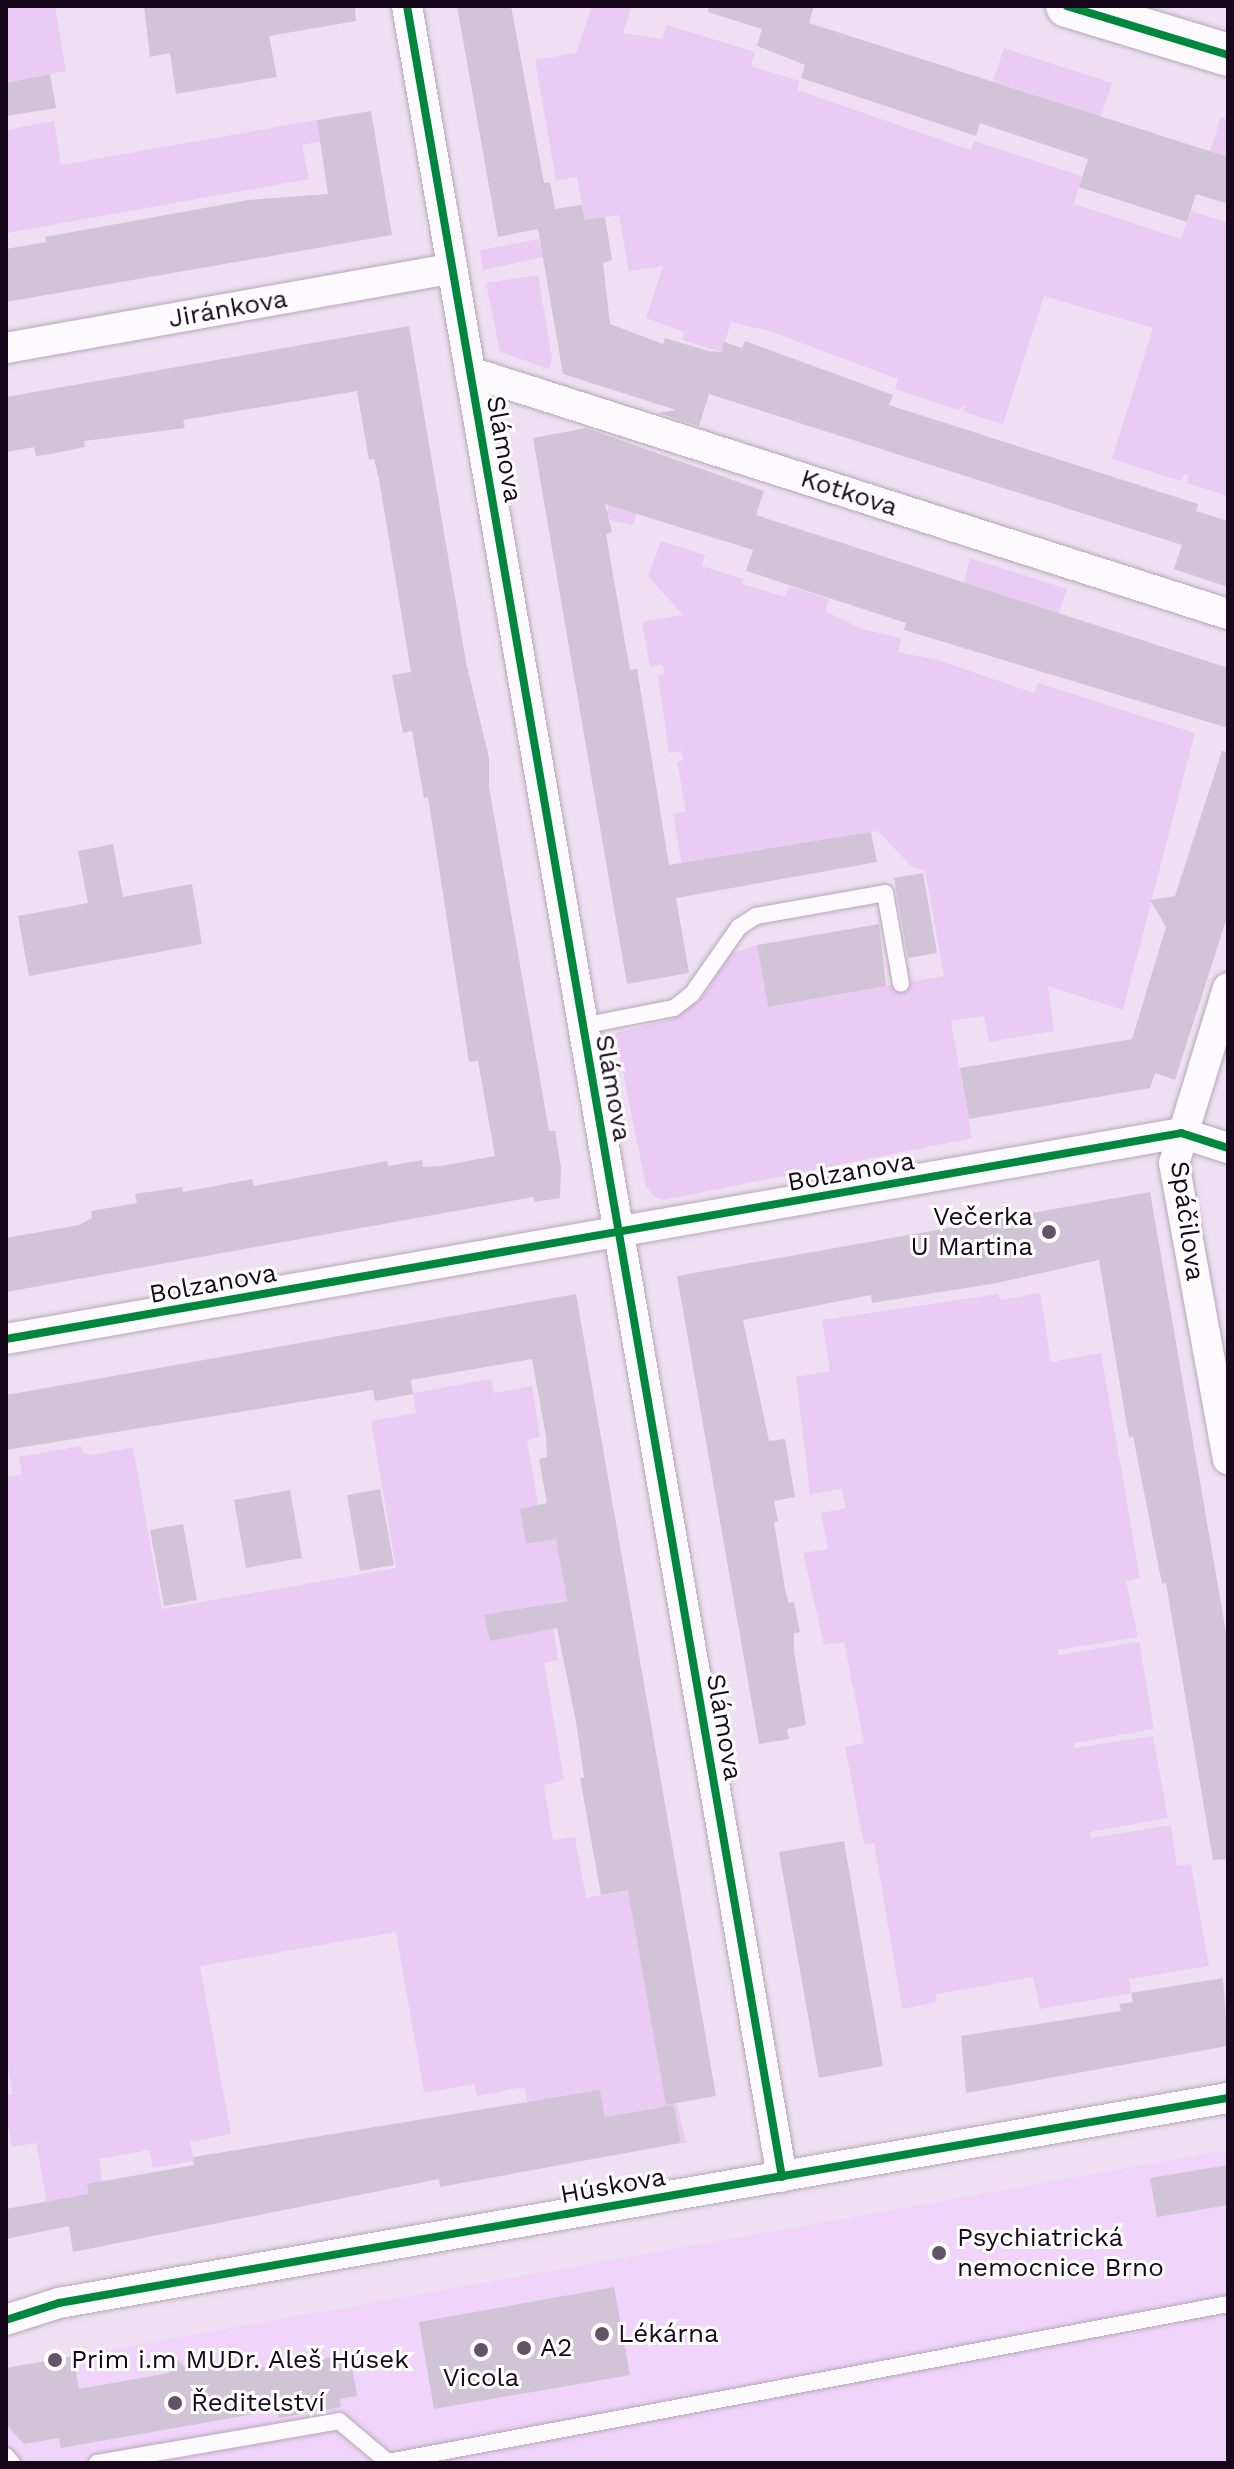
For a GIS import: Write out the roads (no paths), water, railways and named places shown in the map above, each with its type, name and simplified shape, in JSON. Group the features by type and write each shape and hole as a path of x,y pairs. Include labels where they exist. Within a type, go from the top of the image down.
{"main road":[{"path":"1067,6 1228,55"}],"street":[{"name":"Slámova","path":"407,6 782,2177"},
{"name":"Jiránkova","path":"6,348 450,269"},
{"name":"Kotkova","path":"470,372 1228,614"},
{"name":"Spáčilova","path":"1228,988 1174,1163 1228,1459"},
{"name":"Bolzanova","path":"6,1339 1181,1133 1228,1148"},
{"name":"Húskova","path":"6,2320 59,2303 1228,2098"}],"lane":[{"path":"582,1026 674,1008 692,994 739,927 756,916 885,893 901,984"},
{"path":"97,2463 339,2421 388,2462 1228,2304"},
{"path":"6,2456 12,2463"}],"place":[{"name":"Večerka U Martina","path":"1049,1232"},
{"name":"Psychiatrická nemocnice Brno","path":"939,2253"},
{"name":"Lékárna","path":"602,2334"},
{"name":"A2","path":"524,2348"},
{"name":"Vicola","path":"481,2350"},
{"name":"Prim i.m MUDr. Aleš Húsek","path":"55,2360"},
{"name":"Ředitelství","path":"175,2403"}]}
